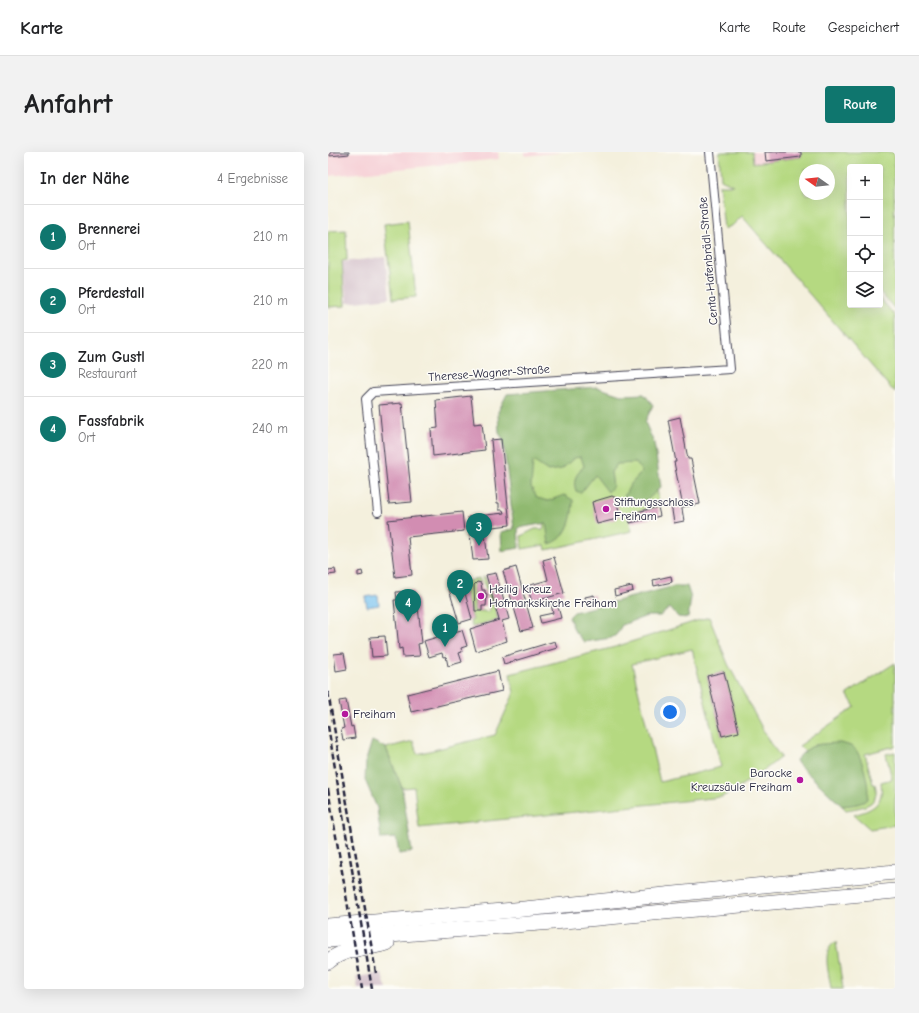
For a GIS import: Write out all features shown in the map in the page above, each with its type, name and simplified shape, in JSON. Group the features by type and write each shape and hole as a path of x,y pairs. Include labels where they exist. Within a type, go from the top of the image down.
{"highway":[{"path":"328,926 514,910 895,872"},
{"path":"328,940 565,921 895,891"},
{"path":"328,962 335,956 347,951 378,946 418,933"}],"street":[{"name":"Centa-Hafenbrädl-Straße","path":"710,152 730,369"},
{"name":"Therese-Wagner-Straße","path":"378,512 366,399 373,392 730,369"}],"shaded area":[{"path":"328,152 498,152 499,159 328,176"},
{"path":"525,152 563,152 525,156"},
{"path":"752,152 801,152 801,157 753,163"},
{"path":"385,257 390,298 347,303 342,262"},
{"path":"381,973 387,989 358,989 356,977"}],"green space":[{"path":"719,152 752,152 753,163 801,157 801,152 894,152 895,309 883,295 883,164 847,164 847,308 883,308 883,302 895,316 895,393 742,216 733,225 724,229 719,185 733,185 721,179"},
{"path":"408,221 416,297 393,299 384,224"},
{"path":"346,230 347,260 342,261 345,306 328,307 328,231"},
{"path":"597,387 621,395 644,394 653,405 645,422 654,443 661,487 646,501 628,504 624,497 630,485 642,472 636,463 617,464 611,472 613,486 608,492 595,475 581,493 576,491 575,480 577,474 584,466 581,457 574,458 562,469 548,471 533,461 531,487 537,498 548,501 564,495 573,500 572,513 568,526 561,538 549,544 546,523 518,528 519,548 502,551 501,532 514,529 503,439 499,433 498,412 507,394"},
{"path":"645,422 660,506 628,514 632,531 546,550 545,545 522,549 521,536 535,529 544,529 543,521 507,445"},
{"path":"482,577 485,577 498,619 472,627 470,621 473,620 463,583 479,578 481,583 476,582 474,584 474,611 489,611 490,601"},
{"path":"675,586 687,586 691,598 688,618 678,617 670,608 660,616 647,616 622,625 616,635 611,638 584,642 575,632 569,617 574,612"},
{"path":"709,617 728,664 770,743 781,757 753,778 722,797 419,828 414,787 402,788 386,748 413,741 417,754 495,735 514,693 510,674 615,647","holes":["692,649 721,767 660,782 632,664","724,672 739,731 722,736 707,676"]},
{"path":"895,663 895,746 865,754 873,784 875,784 875,797 869,804 846,810 842,806 859,803 817,744 805,751 799,746 855,707 847,694"},
{"path":"372,741 386,748 402,788 412,852 399,854 396,838 381,839 377,808 365,780 366,760"},
{"path":"840,743 854,748 863,765 867,782 868,796 866,800 861,803 842,806 798,764 796,760 801,754 811,747 820,744"},
{"path":"895,752 895,825 870,829 854,815 867,811 879,801 881,796 881,782 892,779 886,754"},
{"path":"836,942 843,989 831,989 828,970 828,950 831,945"}],"water":[{"path":"378,595 379,605 367,607 365,597"}],"building":[{"path":"330,152 349,152 349,154 330,156"},
{"path":"765,152 801,152 801,157 766,161"},
{"path":"471,396 474,424 482,423 485,450 433,456 431,429 438,428 436,400"},
{"path":"402,403 412,502 389,504 379,405"},
{"path":"680,417 688,459 691,459 700,504 683,507 674,462 676,462 668,420"},
{"path":"501,439 510,525 484,528 488,559 473,560 468,517 504,513 503,510 499,510 499,503 497,503 491,440"},
{"name":"Stiftungsschloss Freiham","path":"612,496 616,498 620,516 617,517 617,519 597,524 592,502"},
{"path":"681,503 684,521 674,523 671,504"},
{"path":"658,507 660,516 630,523 628,514"},
{"path":"462,512 464,531 408,537 412,575 395,577 388,520"},
{"path":"554,557 564,593 532,602 527,586 548,580 543,560"},
{"path":"516,567 533,628 521,631 503,571"},
{"path":"335,569 336,574 328,575 328,570"},
{"path":"362,571 363,575 358,576 358,572"},
{"path":"496,573 509,619 502,621 507,641 476,651 470,629 499,620 486,575"},
{"path":"671,576 672,582 654,586 653,580"},
{"path":"462,582 472,619 459,623 448,586"},
{"name":"Heilig Kreuz Hofmarkskirche Freiham","path":"477,582 481,583 482,590 485,590 485,593 487,594 486,606 482,606 482,611 475,611 474,585"},
{"path":"632,586 633,591 615,596 614,590"},
{"path":"413,591 414,598 417,598 422,643 418,644 420,656 403,657 402,648 399,649 394,600 397,600 396,592"},
{"path":"594,595 595,601 586,603 585,597"},
{"path":"557,603 561,618 541,623 539,616 553,613 551,604"},
{"path":"452,630 453,632 462,630 467,646 461,648 462,652 459,653 462,662 448,666 446,656 443,657 442,653 429,657 424,641 441,636 440,634"},
{"path":"385,636 387,656 372,657 370,637"},
{"path":"555,641 557,648 504,664 502,657"},
{"path":"344,653 347,669 336,671 334,654"},
{"path":"498,671 502,691 411,712 407,694"},
{"path":"724,672 739,732 722,736 707,676"},
{"name":"Freiham","path":"346,700 351,727 353,726 355,738 343,740 341,729 344,728 339,701"}],"railway":[{"path":"328,692 376,973"},
{"path":"328,726 372,989"},
{"path":"328,789 362,989"}],"place":[{"name":"Stiftungsschloss Freiham","path":"606,509"},
{"name":"Zum Gustl","path":"479,546"},
{"name":"Heilig Kreuz Hofmarkskirche Freiham","path":"481,596"},
{"name":"Pferdestall","path":"460,603"},
{"name":"Fassfabrik","path":"408,622"},
{"name":"Brennerei","path":"445,647"},
{"name":"Freiham","path":"345,714"},
{"name":"Barocke Kreuzsäule Freiham","path":"800,780"}]}
